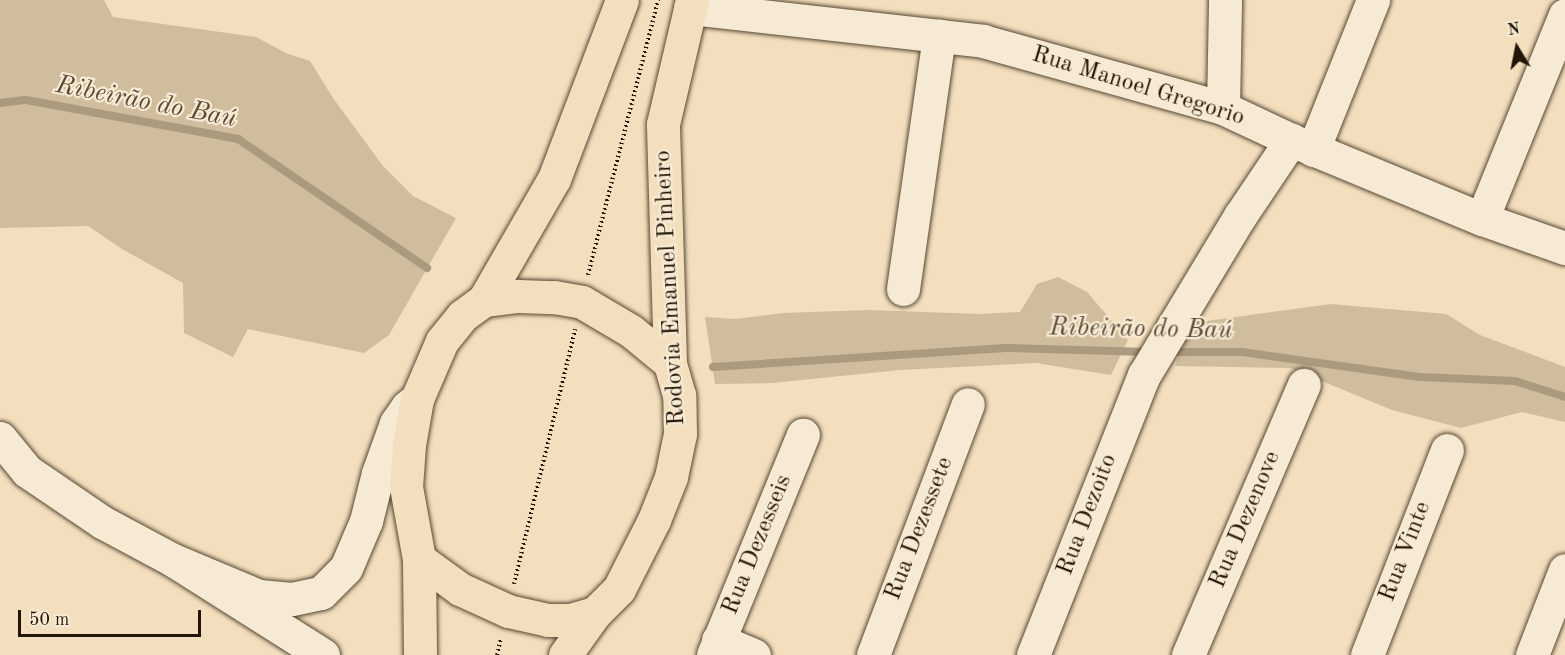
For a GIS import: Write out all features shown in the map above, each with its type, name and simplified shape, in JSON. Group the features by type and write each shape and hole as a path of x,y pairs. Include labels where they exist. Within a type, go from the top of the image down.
{"main road":[{"path":"420,655 419,559 406,487 409,445 417,399 442,341 462,316 484,300 554,179 622,0"},
{"name":"Rodovia Emanuel Pinheiro","path":"565,655 595,613 619,589 654,520 671,477 680,434 679,395 670,363 663,124 691,4"},
{"path":"484,300 518,296 554,297 582,302 631,331 670,363"},
{"path":"419,559 460,589 508,611 548,620 570,620 595,613"}],"street":[{"path":"1223,108 1225,0"},
{"path":"1302,145 1373,0"},
{"name":"Rua Manoel Gregorio","path":"691,4 983,41 1223,108 1302,145 1482,219 1565,248"},
{"path":"1482,219 1565,15"},
{"path":"903,289 939,36"},
{"name":"Rua Dezoito","path":"1034,655 1144,375 1240,216 1302,145"},
{"name":"Rua Dezenove","path":"1188,655 1304,385"},
{"path":"173,560 260,596 292,599 321,593 346,568 366,521 378,473 396,423 407,407 417,399"},
{"name":"Rua Dezessete","path":"873,655 968,404"},
{"name":"Rua Dezesseis","path":"716,648 803,435"},
{"path":"0,438 27,471 102,522 173,560 323,655"},
{"name":"Rua Vinte","path":"1367,655 1447,450"},
{"path":"1532,655 1565,570"},
{"path":"716,648 754,655"}],"shaded area":[{"path":"0,0 104,0 113,17 256,37 286,53 310,61 333,98 383,166 413,196 456,218 389,335 364,353 248,329 233,357 184,333 183,283 122,249 88,226 0,228"},
{"path":"1058,277 1087,292 1128,340 1111,375 1036,363 900,370 772,383 715,384 705,317 735,319 783,313 869,310 979,314 1020,312 1037,284"},
{"path":"1331,304 1446,314 1480,335 1565,367 1565,422 1522,412 1461,428 1392,410 1290,368 1175,366 1192,323"}],"waterway":[{"name":"Ribeirão do Baú","path":"0,103 26,100 238,139 427,268"},
{"name":"Ribeirão do Baú","path":"713,367 1009,348 1148,352"},
{"name":"Ribeirão do Baú","path":"1169,352 1242,352 1421,377 1515,381 1565,397"}]}
